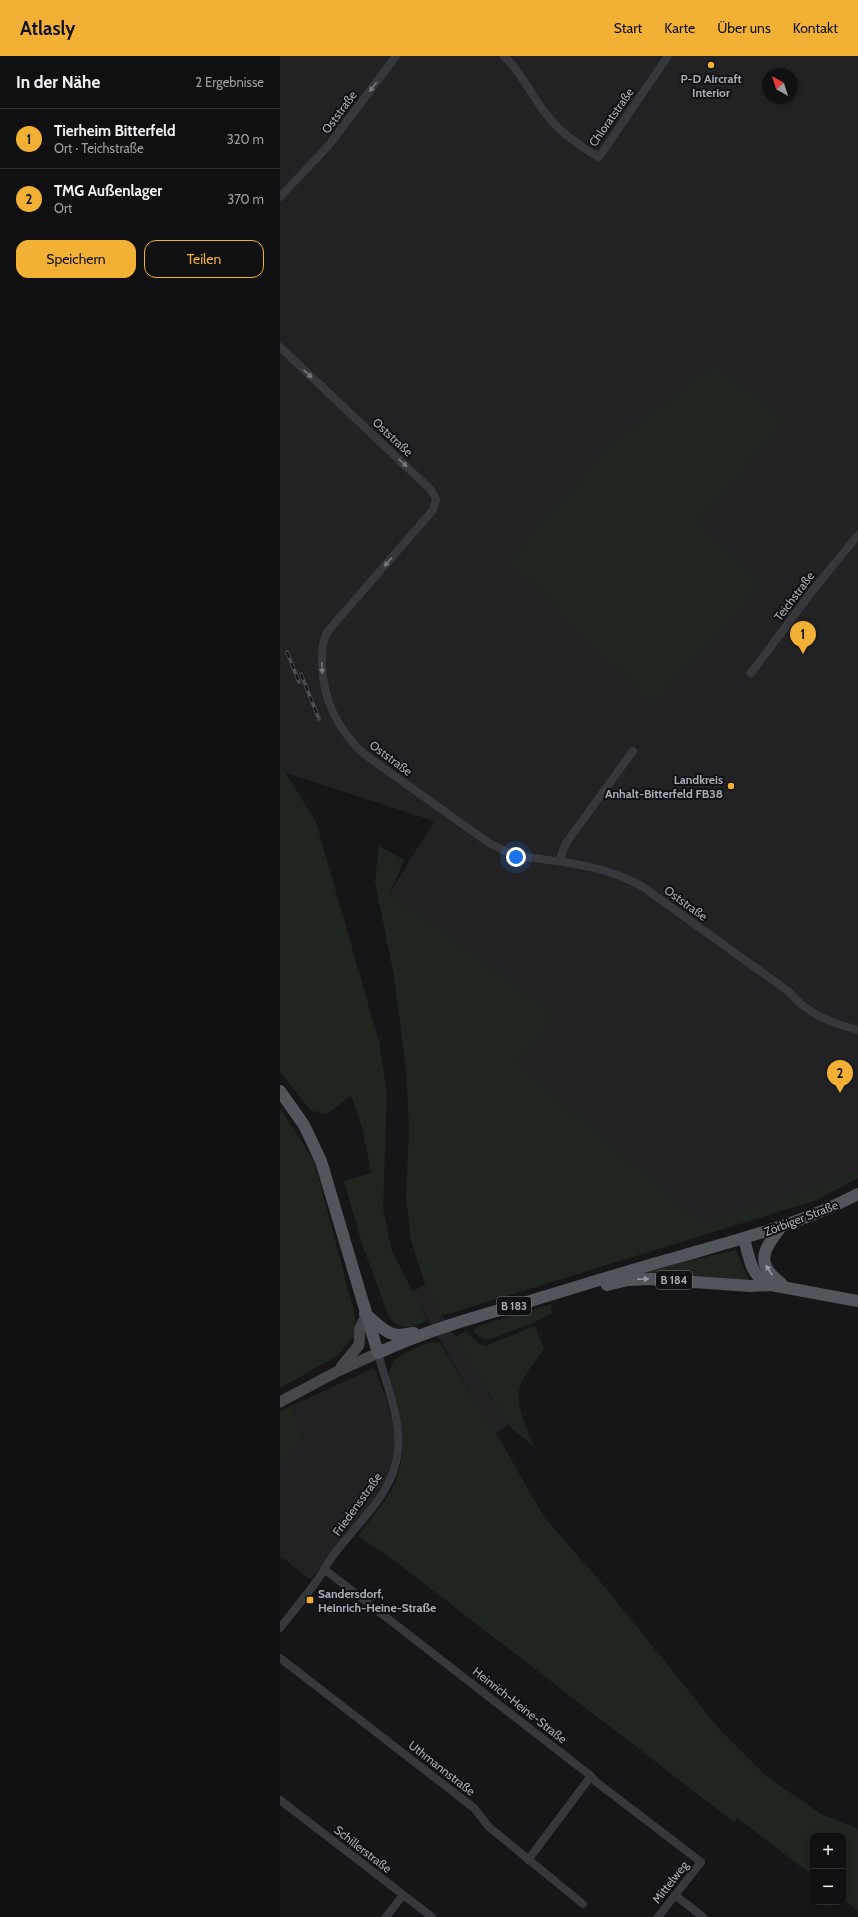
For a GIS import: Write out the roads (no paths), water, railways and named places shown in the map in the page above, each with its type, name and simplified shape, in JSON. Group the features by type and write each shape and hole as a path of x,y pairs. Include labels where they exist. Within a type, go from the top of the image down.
{"main road":[{"path":"280,1091 304,1125 321,1161 378,1352"},
{"name":"Zörbiger Straße","path":"744,1238 818,1214 858,1194"},
{"path":"781,1227 766,1248 764,1257 768,1270 784,1287"},
{"name":"B 183","path":"378,1352 451,1326 744,1238"},
{"name":"B 184","path":"744,1238 754,1273 766,1283 771,1285"},
{"name":"B 184","path":"577,1287 593,1288 628,1280 651,1278 750,1286 771,1285 858,1301"},
{"name":"B 183","path":"366,1315 392,1333 405,1334 414,1332 426,1334"}],"street":[{"name":"Oststraße","path":"280,197 329,145 396,56"},
{"name":"Chloratstraße","path":"504,56 520,74 552,121 563,131 599,157 668,56"},
{"name":"Oststraße","path":"280,347 431,490 436,499 433,510 328,631 324,638 322,655 324,689 336,720 348,737 364,754 489,843 509,853 520,856 600,869 634,882 788,991 800,1003 815,1014 832,1022 858,1030"},
{"name":"Teichstraße","path":"751,672 813,590 858,535"},
{"path":"559,862 566,843 633,751"},
{"path":"338,1371 359,1345 360,1328 366,1315"},
{"path":"280,1402 338,1371 378,1352"},
{"name":"Friedensstraße","path":"280,1628 383,1492 391,1479 397,1461 398,1430 378,1352"},
{"name":"Heinrich-Heine-Straße","path":"324,1569 700,1862"},
{"name":"Uthmannstraße","path":"280,1658 474,1808 480,1813 484,1823 583,1904"},
{"path":"528,1860 591,1776"},
{"name":"Schillerstraße","path":"280,1800 432,1917"},
{"name":"Mittelweg","path":"658,1917 700,1862"},
{"path":"386,1917 403,1895"},
{"path":"675,1895 703,1917"}],"railway":[{"path":"287,652 299,682"},
{"path":"301,674 319,719"}],"place":[{"name":"P-D Aircraft Interior","path":"711,65"},
{"name":"Tierheim Bitterfeld","path":"803,654"},
{"name":"Landkreis Anhalt-Bitterfeld FB38","path":"731,786"},
{"name":"TMG Außenlager","path":"840,1093"},
{"name":"Sandersdorf, Heinrich-Heine-Straße","path":"310,1600"}]}
